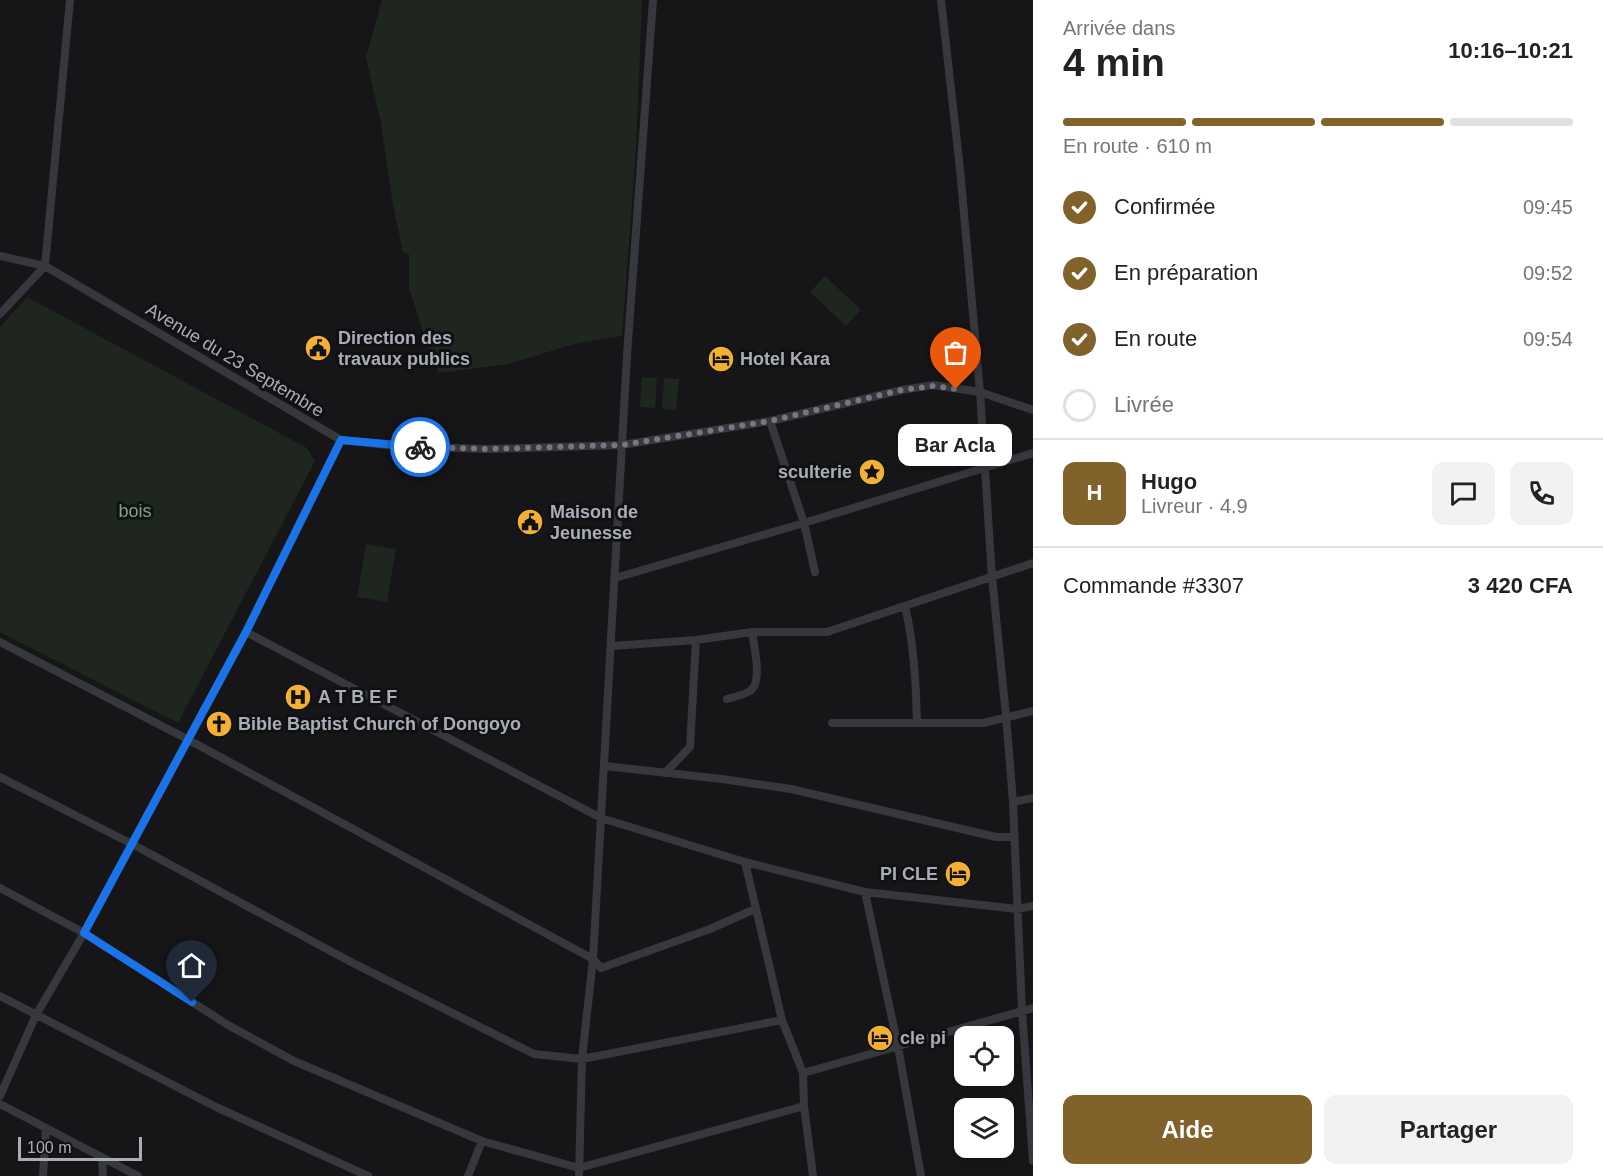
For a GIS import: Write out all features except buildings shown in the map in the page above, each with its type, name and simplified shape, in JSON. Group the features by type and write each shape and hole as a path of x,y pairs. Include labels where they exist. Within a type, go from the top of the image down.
{"street":[{"path":"0,314 45,266 70,0"},
{"path":"579,1172 582,1059 593,959 627,355 653,0"},
{"path":"941,0 960,169 980,392 992,577 1013,802 1022,1011 1030,1081 1033,1161"},
{"name":"Avenue du 23 Septembre","path":"0,256 45,266 341,440 396,446 488,449 622,445 770,421 902,390 933,386 980,392 1033,410"},
{"path":"770,421 804,524 815,573"},
{"path":"0,1096 36,1015 84,933 246,632 341,440"},
{"path":"615,578 804,524 1033,453"},
{"path":"612,646 696,640 752,632 827,632 1033,563"},
{"path":"905,606 916,679 917,723"},
{"path":"246,632 601,818 745,862 865,892 1017,909 1033,906"},
{"path":"727,699 751,691 756,685 752,632"},
{"path":"665,773 690,747 696,640"},
{"path":"0,642 188,739 593,959 601,968 710,929 755,909"},
{"path":"832,723 983,723 1033,711"},
{"path":"605,766 791,789 996,837 1014,837"},
{"path":"0,777 132,844 349,961 534,1054 582,1059 782,1020"},
{"path":"1013,802 1033,798"},
{"path":"745,862 782,1020 803,1073 804,1106 813,1176"},
{"path":"0,888 84,933 228,1025 294,1061 482,1141 579,1172 804,1106"},
{"path":"865,892 898,1047 921,1176"},
{"path":"0,996 216,1107 368,1176"},
{"path":"803,1073 1033,1008"},
{"path":"0,1104 138,1176"},
{"path":"43,1176 46,1128"},
{"path":"468,1176 482,1141"},
{"path":"102,1157 103,1176"}],"green space":[{"path":"382,0 642,0 636,148 622,336 574,344 509,364 439,373 409,288 409,254 403,252 393,205 381,124 366,57"},
{"path":"825,276 861,310 846,326 810,292"},
{"name":"bois","path":"27,297 307,448 315,461 178,723 0,632 0,327"},
{"path":"642,377 657,378 655,408 640,407"},
{"path":"664,378 679,379 676,410 662,409"},
{"path":"366,544 396,549 387,602 357,597"}],"way so far":[{"path":"420,447 488,449 622,445 770,421 902,390 933,386 956,389"}],"place":[{"name":"Direction des travaux publics","path":"318,348"},
{"name":"Hotel Kara","path":"721,359"},
{"name":"Bar Acla","path":"956,389"},
{"name":"sculterie","path":"872,472"},
{"name":"Maison de Jeunesse","path":"530,522"},
{"name":"A T B E F","path":"298,697"},
{"name":"Bible Baptist Church of Dongoyo","path":"219,724"},
{"name":"PI CLE","path":"958,874"},
{"name":"cle pi","path":"880,1038"}],"route":[{"path":"192,1002 84,933 246,632 341,440 420,447"}]}
